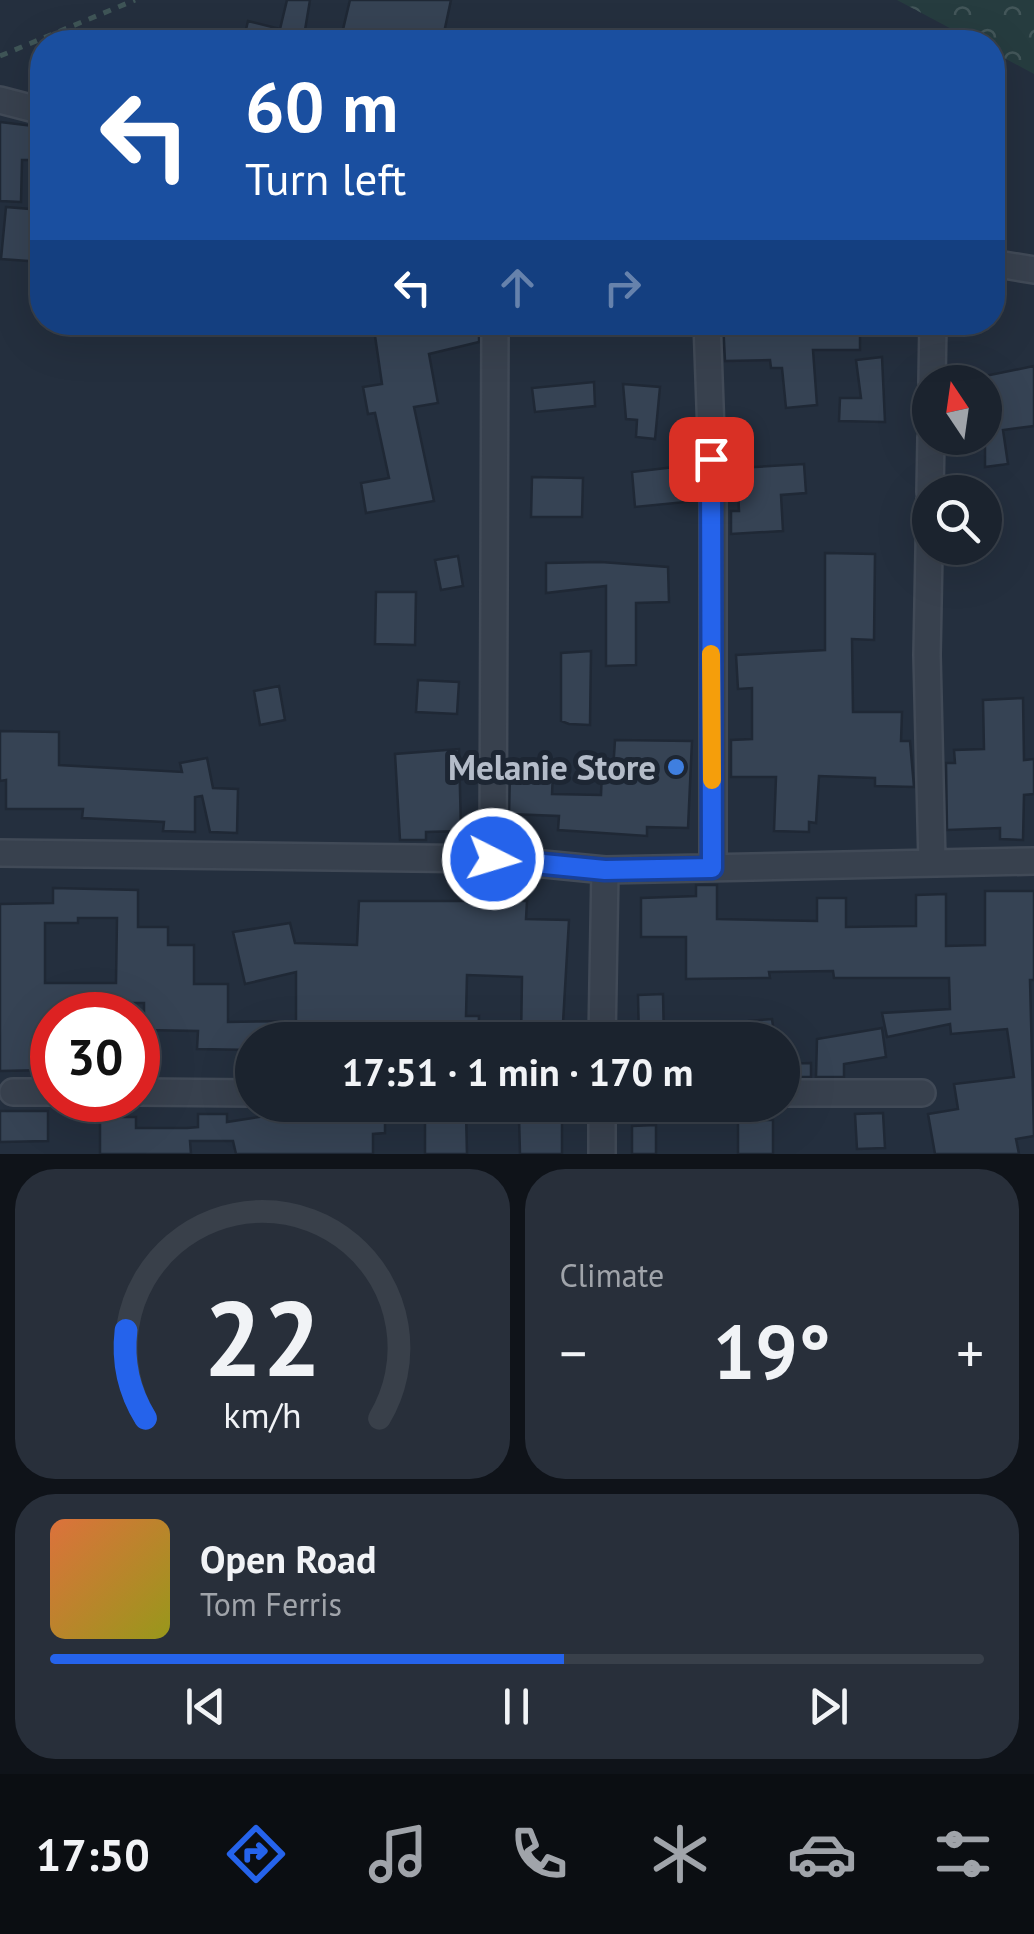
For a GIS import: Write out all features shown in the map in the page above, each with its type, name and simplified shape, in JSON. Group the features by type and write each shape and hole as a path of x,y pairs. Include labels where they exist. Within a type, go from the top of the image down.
{"street":[{"path":"0,100 30,108"},
{"path":"1005,265 1034,270"},
{"path":"493,859 495,335"},
{"path":"708,335 713,489 712,868"},
{"path":"932,365 933,335"},
{"path":"929,565 932,863"},
{"path":"0,854 493,859 605,870 1034,861"},
{"path":"602,1022 605,870"},
{"path":"13,1092 30,1092"},
{"path":"160,1092 235,1093"},
{"path":"800,1093 922,1093"},
{"path":"602,1122 602,1154"}],"path":[{"path":"63,30 135,0"},
{"path":"0,56 30,44"}],"green space":[{"path":"897,0 1034,0 1034,74 1005,58 1005,30 953,30"}],"building":[{"path":"287,0 310,0 305,30 246,30 248,21 280,29"},
{"path":"350,0 451,0 445,30 343,30"},
{"path":"0,122 30,126 30,160 22,160 21,202 0,201"},
{"path":"6,207 30,209 30,261 1,259"},
{"path":"375,335 479,335 479,342 429,354 438,403 414,407 434,501 366,513 361,483 389,478 375,413 368,414 363,387 382,384"},
{"path":"724,335 860,335 860,350 813,350 817,405 786,408 782,368 771,368 770,360 725,361"},
{"path":"882,357 885,422 839,421 840,398 861,398 856,360"},
{"path":"1034,366 1034,426 1003,430 1008,464 985,467 985,455 1002,455 1002,373"},
{"path":"594,382 595,406 535,412 532,388"},
{"path":"623,384 660,387 655,439 636,437 637,420 626,419"},
{"path":"804,464 806,493 781,495 783,531 731,534 731,511 739,511 737,468"},
{"path":"692,465 696,501 635,507 632,472"},
{"path":"532,477 583,478 582,517 531,517"},
{"path":"825,553 875,554 874,640 852,639 853,712 902,712 901,741 910,741 914,787 875,786 875,778 819,776 816,823 809,822 809,832 774,831 776,777 731,777 731,740 752,739 752,688 738,689 736,655 825,650"},
{"path":"458,556 463,586 441,590 435,560"},
{"path":"546,563 668,567 669,602 636,603 636,665 606,666 606,586 546,593"},
{"path":"376,592 416,592 415,645 375,644"},
{"path":"591,651 590,725 569,724 561,721 561,653"},
{"path":"418,680 459,682 457,714 416,712"},
{"path":"279,686 285,720 260,725 254,691"},
{"path":"1023,698 1024,760 1034,759 1034,794 1024,795 1023,840 1000,839 1000,828 947,830 946,763 955,763 954,750 984,749 983,700"},
{"path":"0,731 59,732 59,765 182,772 180,763 207,758 213,788 238,789 237,833 210,832 202,796 195,797 195,832 163,831 164,822 82,818 83,809 6,809 6,780 0,781"},
{"path":"615,740 692,741 688,828 647,827 647,836 558,830 559,816 509,814 510,772 553,773 552,794 601,795 602,770 613,771"},
{"path":"459,749 461,831 426,832 426,840 400,840 395,754"},
{"path":"696,885 717,885 717,919 817,921 817,898 846,898 846,927 916,926 916,895 946,894 946,946 985,945 985,891 1034,891 1034,980 1030,980 1034,1136 1016,1139 1019,1154 935,1154 928,1114 958,1109 954,1084 1014,1077 1007,1029 951,1034 950,1024 887,1037 882,1013 950,1009 949,978 834,978 833,971 769,972 770,978 686,979 686,937 641,937 641,898 696,896"},
{"path":"53,888 138,890 138,927 168,927 168,945 194,945 194,984 228,984 228,1022 296,1021 296,972 245,984 233,932 290,923 295,943 357,945 359,901 527,901 526,919 569,920 563,1022 521,1022 522,977 467,975 466,1016 479,1016 479,1022 235,1022 235,1050 197,1049 198,1031 160,1030 160,992 30,992 30,1070 0,1071 0,904 53,903","holes":["117,918 116,983 45,983 45,923"]},
{"path":"663,994 664,1022 639,1022 638,995"},
{"path":"882,1028 886,1057 844,1064 844,1077 816,1077 817,1039"},
{"path":"800,1063 811,1063 811,1077 800,1077"},
{"path":"0,1111 30,1111 30,1122 48,1122 48,1141 0,1142"},
{"path":"883,1113 885,1148 857,1149 855,1114"},
{"path":"198,1114 227,1114 227,1122 385,1122 385,1133 373,1134 373,1154 236,1154 233,1141 190,1141 191,1154 100,1154 100,1122 136,1122 136,1128 187,1128 198,1127"},
{"path":"425,1122 466,1122 467,1154 425,1154"},
{"path":"519,1122 562,1122 562,1154 520,1154"},
{"path":"738,1122 773,1122 773,1154 738,1154"},
{"path":"656,1125 656,1154 632,1154 632,1126"}],"slow traffic":[{"path":"711,654 712,780"}],"place":[{"name":"Melanie Store","path":"676,767"}],"route":[{"path":"493,859 605,870 712,868 711,459"}]}
